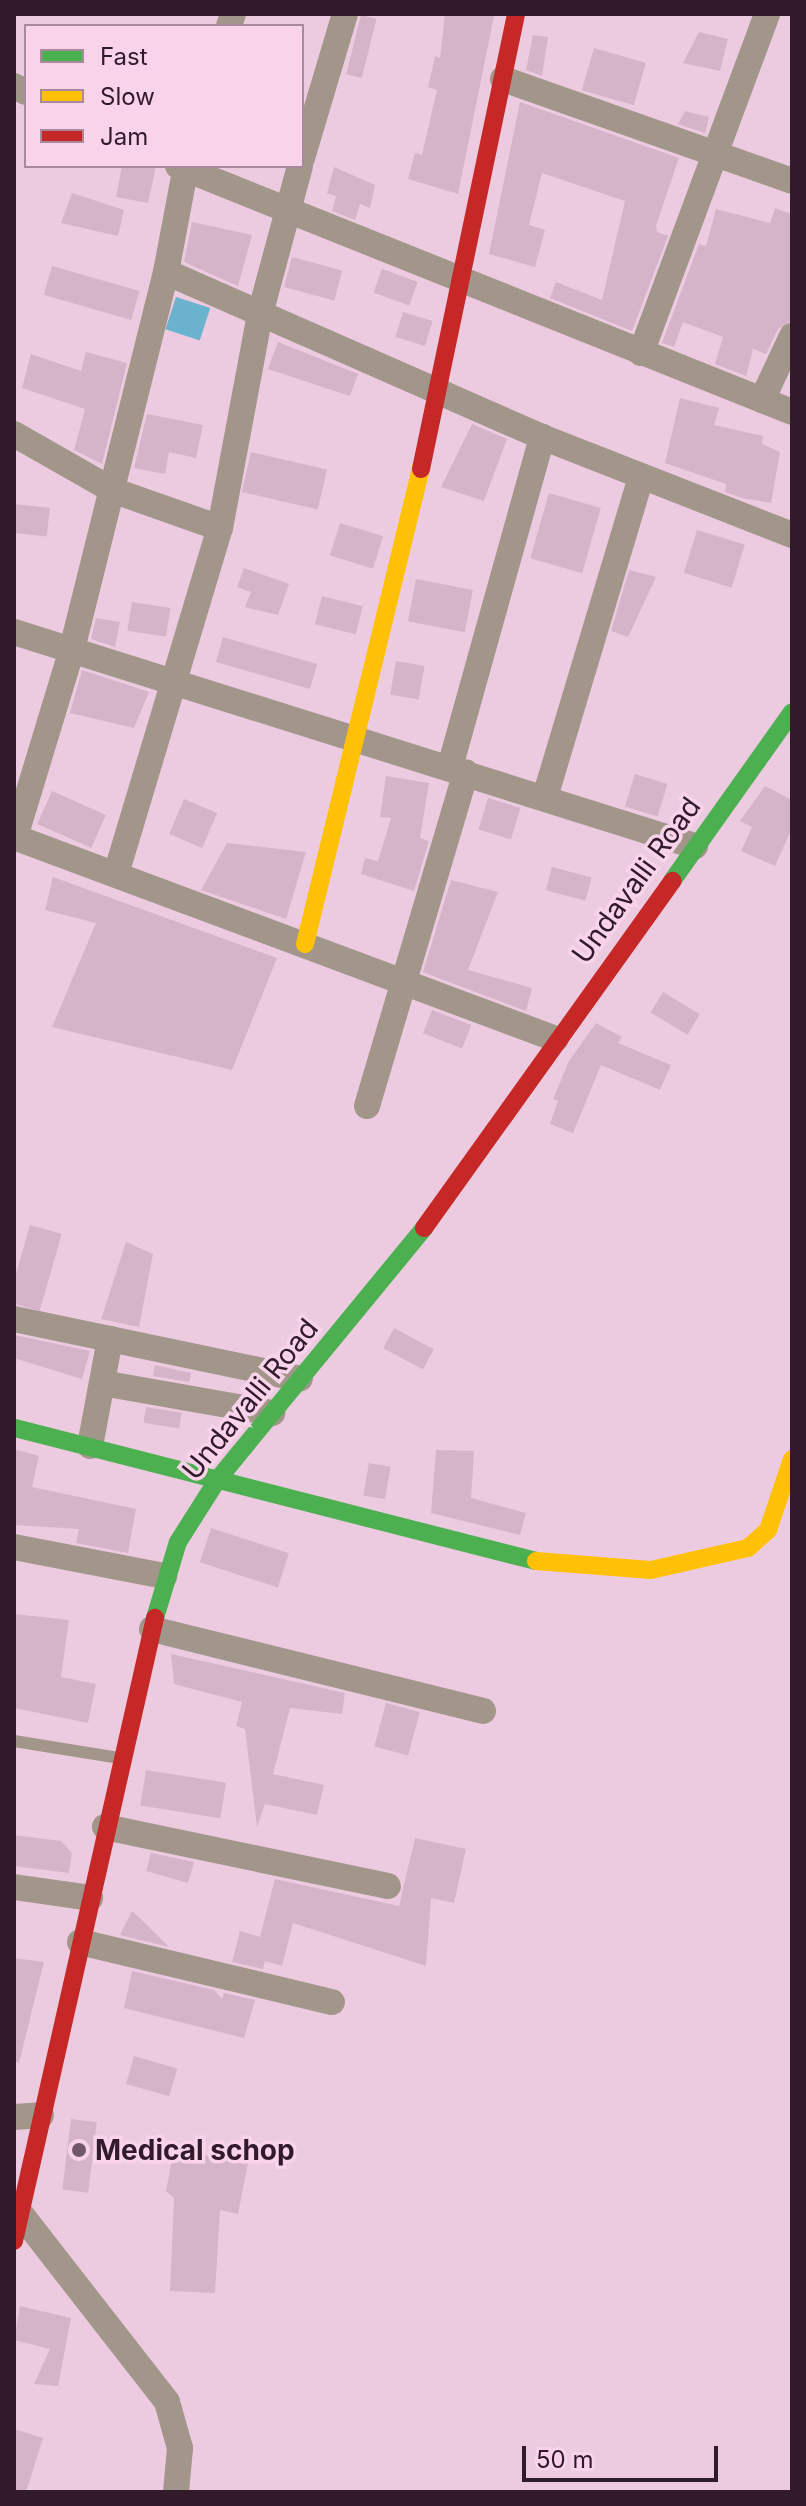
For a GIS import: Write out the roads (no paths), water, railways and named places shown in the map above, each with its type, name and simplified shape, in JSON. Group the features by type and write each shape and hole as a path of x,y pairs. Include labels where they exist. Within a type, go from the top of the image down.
{"street":[{"path":"304,151 345,14"},
{"path":"305,944 441,387 516,14"},
{"path":"641,353 767,14"},
{"path":"503,79 792,181"},
{"path":"183,168 166,272 71,653 14,837 556,1039"},
{"path":"185,168 792,412"},
{"path":"116,874 177,684 220,528 260,314 299,168"},
{"path":"166,272 260,314 441,387 542,437 792,535"},
{"path":"762,400 792,336"},
{"path":"14,434 112,490 220,528"},
{"path":"367,1106 458,770 542,437"},
{"path":"545,797 641,476"},
{"path":"14,632 71,653 358,736 695,846"},
{"name":"Undavalli Road","path":"14,2241 20,2213 21,2115 80,1942 164,1576 218,1479 423,1229 792,712"},
{"path":"14,1319 300,1379"},
{"path":"90,1446 110,1339"},
{"path":"102,1383 272,1413"},
{"path":"15,1428 540,1562 651,1570 748,1548 768,1530 792,1459"},
{"path":"14,1547 164,1576"},
{"path":"152,1629 483,1711"},
{"path":"105,1827 388,1886"},
{"path":"14,1887 90,1898"},
{"path":"80,1942 332,2002"},
{"path":"20,2213 167,2402 180,2448 176,2492"}],"lane":[{"path":"14,1741 122,1759"}],"water":[{"path":"176,297 210,308 200,340 165,329"}],"place":[{"name":"Medical schop","path":"79,2150"}]}
